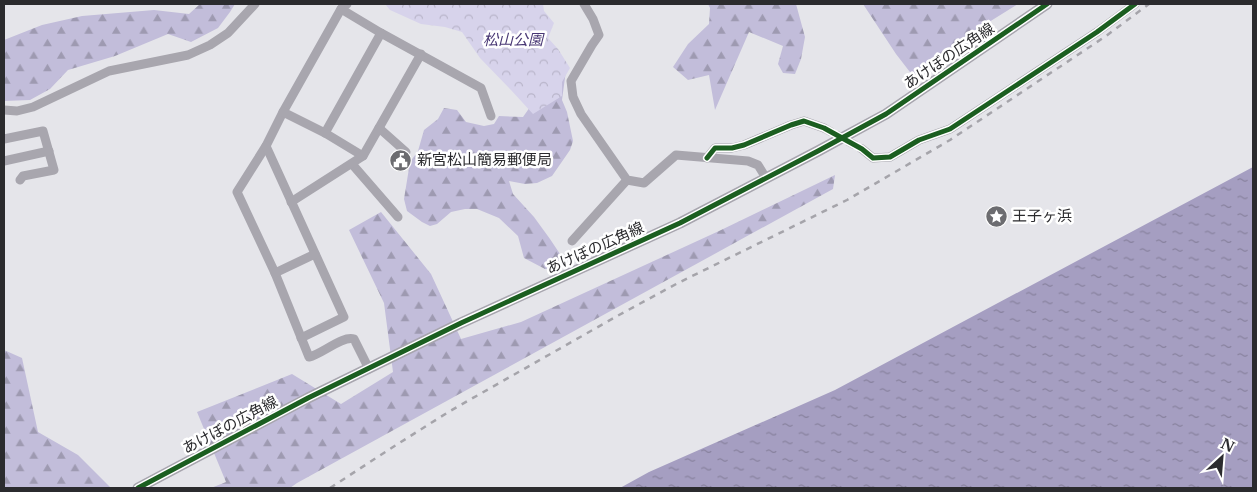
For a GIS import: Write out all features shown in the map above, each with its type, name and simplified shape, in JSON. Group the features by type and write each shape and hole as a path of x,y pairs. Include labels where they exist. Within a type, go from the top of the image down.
{"main road":[{"name":"あけぼの広角線","path":"138,488 368,368 461,323 680,223 818,151 886,114 1047,4"}],"street":[{"path":"4,110 17,111 33,107 109,71 188,55 210,45 228,33 255,4"},
{"path":"584,4 593,19 599,35 571,81 573,96 581,114 627,180 644,183 676,155 748,161 758,166 766,178"},
{"path":"862,149 873,158 890,157 919,140 950,129 1097,32 1135,4"},
{"path":"368,368 354,339 351,337 315,356 309,357 275,273 237,192 266,146 283,112 344,6 381,33 481,88 491,116"},
{"path":"325,133 381,33"},
{"path":"292,202 363,156 421,54"},
{"path":"283,112 325,133 363,156"},
{"path":"707,158 715,148 732,148 744,145 804,121 824,128"},
{"path":"379,128 406,152"},
{"path":"4,139 43,131 54,170 23,176 20,180"},
{"path":"266,146 344,317 301,338"},
{"path":"4,161 49,151"},
{"path":"352,164 398,217"},
{"path":"572,241 627,180"},
{"path":"275,273 315,254"}],"green space":[{"path":"200,4 235,4 218,28 191,42 168,34 115,56 68,70 50,89 30,100 4,101 4,40 42,25 82,16 154,10 189,14"},
{"name":"松山公園","path":"385,4 543,4 544,11 554,23 548,38 558,49 570,68 562,82 562,96 533,114 480,58 462,32 445,27 421,24 390,10"},
{"path":"708,4 796,4 805,37 801,59 795,74 783,73 778,64 783,46 749,32 715,110 709,75 688,80 673,67 688,44 709,24 710,8"},
{"path":"863,4 1018,4 973,32 913,76"},
{"path":"424,19 567,63 562,100 567,112 573,141 570,150 552,176 537,183 525,184 509,181 513,194 534,217 562,257 557,268 545,269 524,258 518,236 499,218 477,209 451,212 437,224 430,226 407,211 404,199 410,162 418,151 424,130 438,119 444,108 457,110 466,122 484,126 494,124 499,116 523,117 530,107 467,33"},
{"path":"835,175 833,189 290,488 211,488 226,482 197,412 292,374 341,404 393,372 384,303 349,230 381,212 431,274 461,339 521,322 719,231"},
{"path":"4,350 22,358 38,432 78,455 111,488 4,488"}],"water":[{"path":"1253,167 1253,488 620,488 649,472 835,390"}],"tunnel":[{"path":"824,128 862,149"}],"railway":[{"path":"330,488 450,411 619,315 678,283 847,200 950,140 1106,36 1149,4"}],"cycle path":[{"path":"138,488 308,398 461,323 680,223 818,151 886,114 1047,4"},
{"path":"707,158 715,148 732,148 744,145 804,121 824,128 862,149 873,158 890,157 919,140 950,129 1097,32 1135,4"}],"place":[{"name":"新宮松山簡易郵便局","path":"401,160"},
{"name":"王子ヶ浜","path":"996,216"}]}
